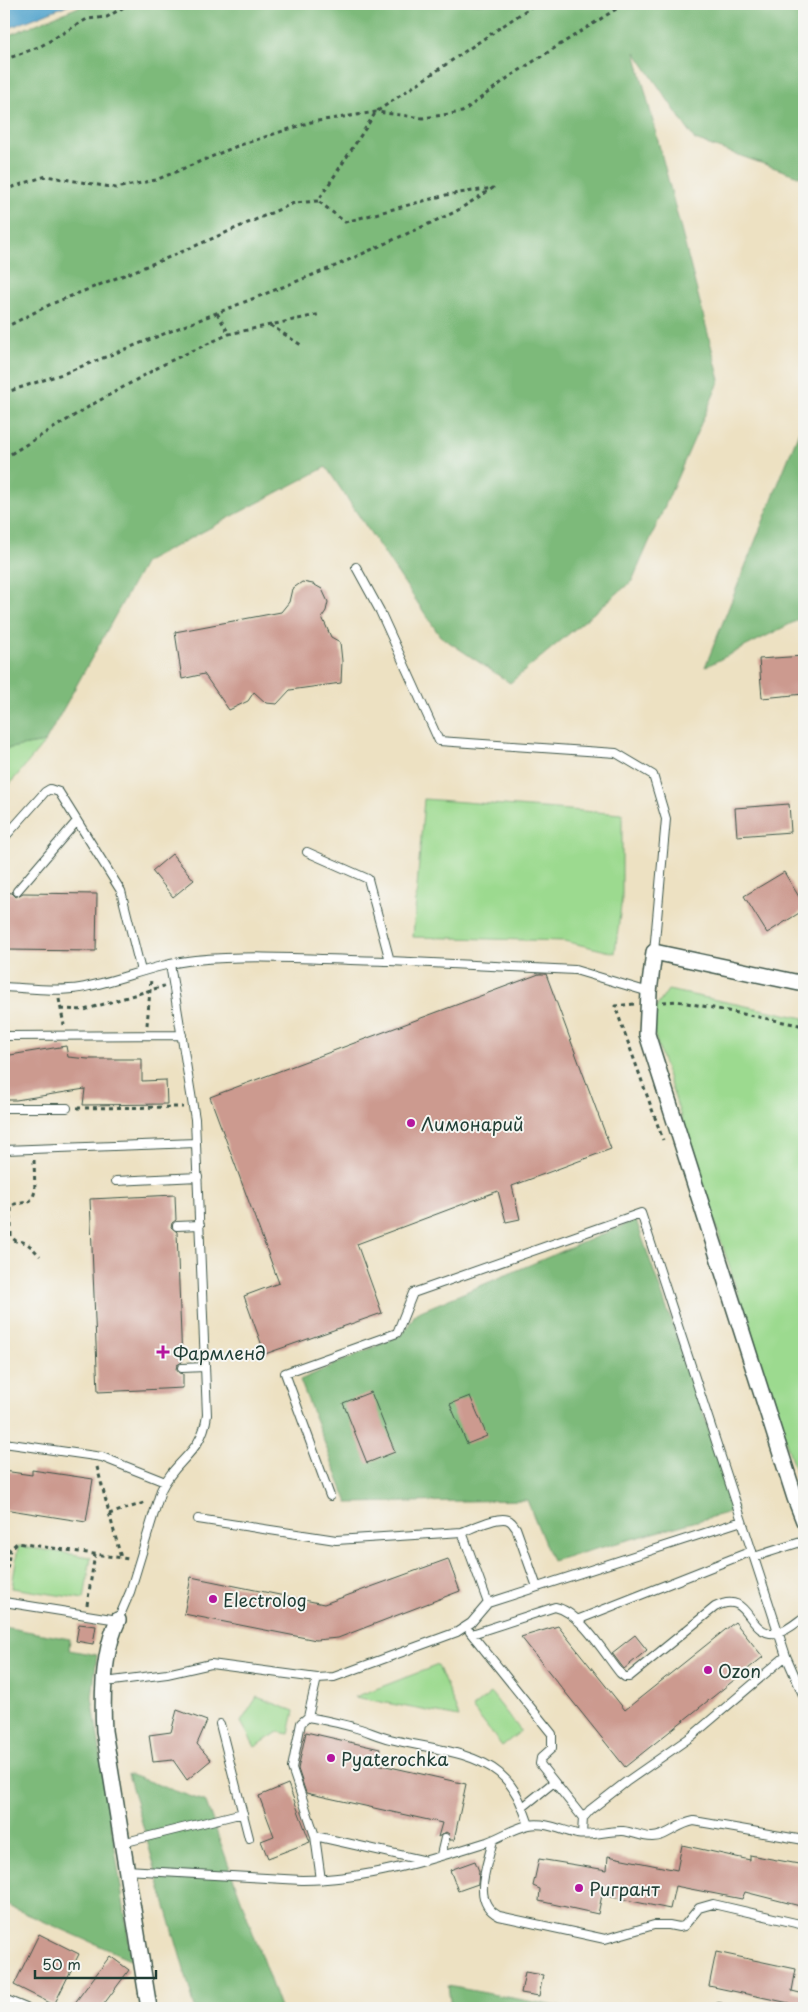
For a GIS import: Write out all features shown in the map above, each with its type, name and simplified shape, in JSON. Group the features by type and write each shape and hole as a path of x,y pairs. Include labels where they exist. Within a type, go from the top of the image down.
{"street":[{"path":"804,984 654,952 649,992 647,1034 795,1498 804,1521"},
{"path":"118,1620 109,1644 104,1698 104,1731 149,2008"}],"lane":[{"path":"356,567 380,611 439,741 616,753 654,775 666,819 654,952"},
{"path":"4,838 45,792 50,789 59,792 121,891 141,971"},
{"path":"17,891 77,821"},
{"path":"307,852 368,879 390,961"},
{"path":"4,987 81,988 152,967 243,958 390,961 575,970 649,992"},
{"path":"4,1602 118,1620 127,1600 158,1498 165,1482 199,1444 204,1434 208,1415 194,1107 170,964"},
{"path":"4,1036 182,1035"},
{"path":"4,1108 67,1108"},
{"path":"4,1150 196,1142"},
{"path":"116,1181 198,1177"},
{"path":"330,1496 285,1373 397,1333 414,1293 641,1213 786,1656 804,1697"},
{"path":"177,1226 200,1225"},
{"path":"182,1368 205,1367"},
{"path":"4,1443 94,1455 109,1459 165,1482"},
{"path":"198,1519 336,1540 462,1532 503,1519 510,1521 516,1528 537,1587"},
{"path":"105,1682 167,1674 211,1664 317,1678 344,1674 457,1632 466,1627 488,1603 742,1521"},
{"path":"462,1532 488,1603"},
{"path":"577,1620 753,1554 804,1541"},
{"path":"472,1634 555,1608 565,1610 577,1620 625,1677 635,1674 715,1607 724,1602 740,1605 762,1630 770,1633 779,1633 804,1617"},
{"path":"466,1627 552,1734 552,1748 540,1760 542,1767 583,1818"},
{"path":"582,1834 583,1818 590,1810 616,1789 692,1736 786,1656"},
{"path":"317,1678 308,1716 301,1723 292,1768 315,1836 321,1880"},
{"path":"308,1716 353,1727 390,1739 472,1758 488,1766 515,1790 529,1825"},
{"path":"220,1724 249,1838"},
{"path":"523,1807 554,1782"},
{"path":"122,1843 243,1813"},
{"path":"126,1870 321,1880 388,1870 493,1840 529,1825 545,1825 582,1834 620,1831 654,1837 668,1833 678,1825 694,1821 804,1840"},
{"path":"315,1836 424,1860"},
{"path":"441,1855 445,1838"},
{"path":"493,1840 482,1892 486,1905 499,1916 605,1939 654,1925 684,1926 700,1908 712,1904 804,1925"},
{"path":"4,1999 26,2008"}],"path":[{"path":"4,60 41,46 87,19 107,17 129,4"},
{"path":"318,201 376,112 535,4"},
{"path":"4,190 46,176 116,188 156,180 237,146 311,122 376,112 423,118 462,112 517,72 624,4"},
{"path":"4,328 51,304 172,256 294,203 318,201 345,222 446,195 493,188 446,216 333,268 65,372 4,393"},
{"path":"218,313 228,334"},
{"path":"4,458 95,402 168,362 228,334 321,314"},
{"path":"270,325 301,344"},
{"path":"146,1036 152,967"},
{"path":"61,1009 84,1010 173,983"},
{"path":"57,989 66,1036"},
{"path":"67,1108 194,1107"},
{"path":"33,1149 34,1195 29,1202 18,1203 11,1207 11,1237 16,1241 30,1245 40,1256"},
{"path":"94,1455 121,1558"},
{"path":"109,1514 158,1498"},
{"path":"4,1592 10,1549 16,1543 139,1561"},
{"path":"86,1615 95,1554"}],"green space":[{"path":"86,4 804,4 804,178 695,140 635,52 720,380 632,581 510,683 440,636 326,467 145,562 45,742 4,749 4,37"},
{"path":"804,419 804,617 705,667"},
{"path":"45,742 4,791 4,749"},
{"path":"424,799 622,814 622,898 615,953 564,941 413,937"},
{"path":"668,990 804,1018 804,1498 649,1018"},
{"path":"636,1220 737,1510 552,1561 527,1500 348,1503 300,1380 403,1334 416,1313"},
{"path":"18,1546 91,1557 84,1599 12,1588"},
{"path":"4,1627 70,1639 69,1650 97,1655 92,1697 132,1960 4,1904"},
{"path":"438,1665 459,1717 355,1697"},
{"path":"491,1693 521,1731 502,1746 472,1708"},
{"path":"257,1697 294,1711 289,1734 278,1732 255,1747 241,1722"},
{"path":"128,1774 206,1802 280,2008 195,2008"},
{"path":"448,1986 566,2008 451,2008"}],"water":[{"path":"4,4 70,4 4,30"}],"building":[{"path":"302,582 313,584 322,589 328,602 322,617 331,637 340,642 342,661 341,683 290,690 277,704 266,703 254,692 248,701 229,710 204,674 182,679 175,632 281,612 289,602 292,589"},
{"path":"804,656 804,694 762,698 759,659"},
{"path":"789,804 791,832 737,836 735,808"},
{"path":"172,854 194,880 173,897 152,871"},
{"path":"784,872 804,905 804,910 767,933 744,896"},
{"path":"4,892 12,893 16,897 23,893 97,894 96,951 4,950"},
{"name":"Лимонарий","path":"539,974 546,974 611,1149 512,1186 520,1219 506,1222 498,1191 357,1244 382,1313 265,1354 244,1296 279,1283 210,1097"},
{"path":"66,1046 68,1057 142,1059 142,1081 166,1080 167,1104 83,1105 85,1089 16,1100 4,1100 4,1056"},
{"path":"175,1195 176,1220 172,1223 171,1227 177,1232 182,1362 177,1365 176,1369 179,1373 183,1374 183,1388 98,1392 90,1199"},
{"path":"371,1392 395,1452 367,1463 343,1403"},
{"path":"470,1396 487,1436 467,1444 450,1404"},
{"path":"32,1470 93,1479 86,1522 4,1509 4,1471 32,1475"},
{"path":"448,1559 460,1591 338,1638 316,1640 184,1614 191,1577 324,1604"},
{"path":"735,1622 763,1657 625,1767 521,1637 558,1626 625,1710"},
{"path":"79,1624 96,1626 93,1644 76,1641"},
{"path":"635,1635 647,1650 624,1669 612,1653"},
{"path":"177,1710 207,1721 197,1744 211,1760 187,1780 173,1760 153,1762 149,1735 171,1732"},
{"path":"306,1732 380,1749 377,1764 466,1784 454,1840 450,1840 449,1834 446,1832 438,1837 442,1823 306,1793 298,1769"},
{"path":"288,1784 310,1842 268,1858 261,1841 274,1836 259,1796"},
{"path":"682,1845 750,1860 750,1855 804,1865 804,1890 800,1906 745,1892 742,1899 675,1886 670,1909 602,1895 598,1914 539,1901 540,1889 533,1886 539,1859 607,1870 608,1856 677,1870"},
{"path":"475,1861 479,1871 478,1884 458,1891 450,1870"},
{"path":"39,1934 79,1954 54,2005 14,1985"},
{"path":"716,1952 796,1969 792,1991 804,1994 804,2008 788,2008 789,2003 709,1986"},
{"path":"110,1956 129,1970 101,2008 71,2008"},
{"path":"525,1972 543,1975 539,1996 521,1993"}],"place":[{"name":"Лимонарий","path":"411,1123"},
{"name":"Фармленд","path":"163,1352"},
{"name":"Electrolog","path":"213,1599"},
{"name":"Ozon","path":"708,1670"},
{"name":"Pyaterochka","path":"331,1758"},
{"name":"Ригрант","path":"579,1888"}]}
